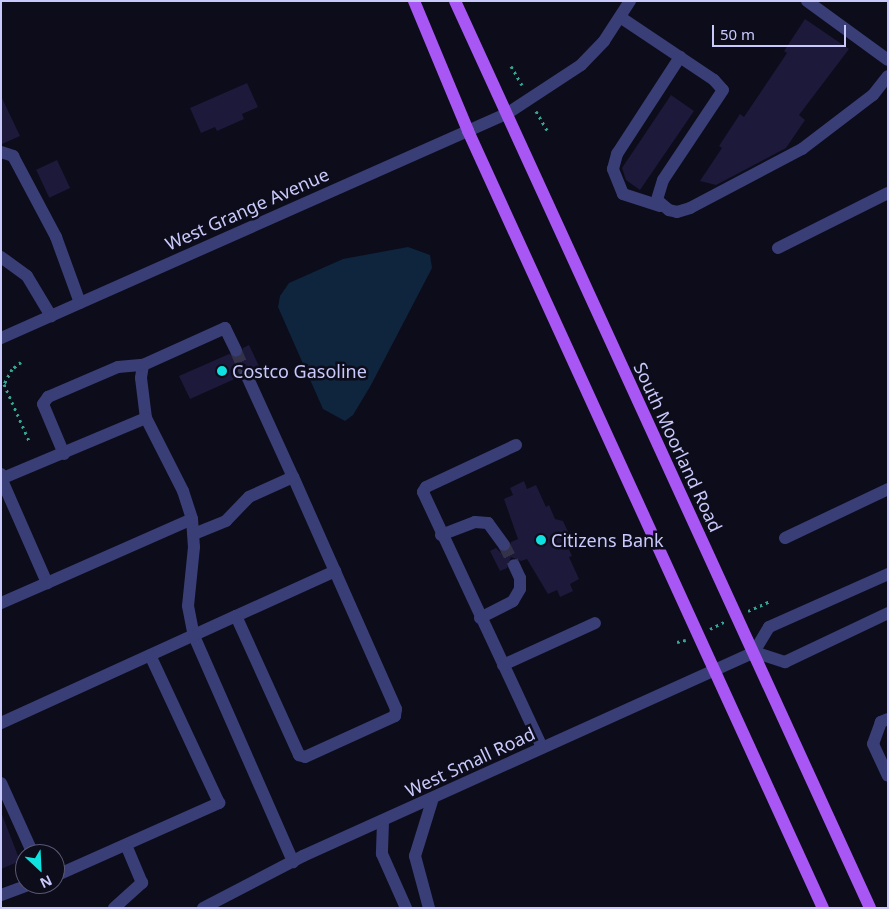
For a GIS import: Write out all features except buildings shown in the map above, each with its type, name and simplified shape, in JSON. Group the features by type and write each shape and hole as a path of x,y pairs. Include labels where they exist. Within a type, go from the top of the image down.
{"main road":[{"path":"414,1 468,131 823,908"},
{"name":"South Moorland Road","path":"455,1 508,113 541,192 870,908"}],"street":[{"path":"508,113 581,65 597,50 630,1"},
{"path":"807,1 888,60"},
{"path":"620,17 714,80 723,90 663,180 658,192 660,206"},
{"path":"680,57 617,154 613,169 623,194 678,212 690,208 802,149 873,95 888,76"},
{"name":"West Grange Avenue","path":"1,338 508,113"},
{"path":"1,152 13,156 56,237 80,303"},
{"path":"778,248 888,193"},
{"path":"1,258 26,276 51,316"},
{"path":"64,454 43,404 48,397 118,367 143,365 226,328 236,351"},
{"path":"143,365 141,378 146,418 183,491 192,520 194,534 188,606 194,636 293,862"},
{"path":"236,616 299,756 305,757 395,716 396,709 246,374"},
{"path":"47,583 2,477 64,454 146,418"},
{"path":"516,445 426,486 424,499 542,747"},
{"path":"194,534 226,521 249,497 293,477"},
{"path":"785,538 888,489"},
{"path":"1,603 192,520"},
{"path":"441,535 475,522 488,523 504,545"},
{"path":"480,618 514,601 520,584 514,565"},
{"path":"1,723 334,571"},
{"path":"888,574 769,627 754,652 785,662 888,613"},
{"path":"504,665 595,623"},
{"name":"West Small Road","path":"204,908 293,862 754,652"},
{"path":"65,872 219,803 150,654"},
{"path":"888,719 881,722 873,744 888,776"},
{"path":"1,783 28,844"},
{"path":"429,908 415,856 433,798"},
{"path":"383,822 382,854 406,908"},
{"path":"114,908 142,883 126,845"},
{"path":"1,895 15,890"}],"path":[{"path":"21,362 6,376 4,384 30,443"}],"water":[{"path":"408,247 430,255 432,268 371,385 353,415 345,421 323,409 278,307 280,296 289,283 343,259"}],"tunnel":[{"path":"236,351 246,374"},
{"path":"504,545 514,565"}],"place":[{"name":"Costco Gasoline","path":"222,371"},
{"name":"Citizens Bank","path":"541,540"}]}
